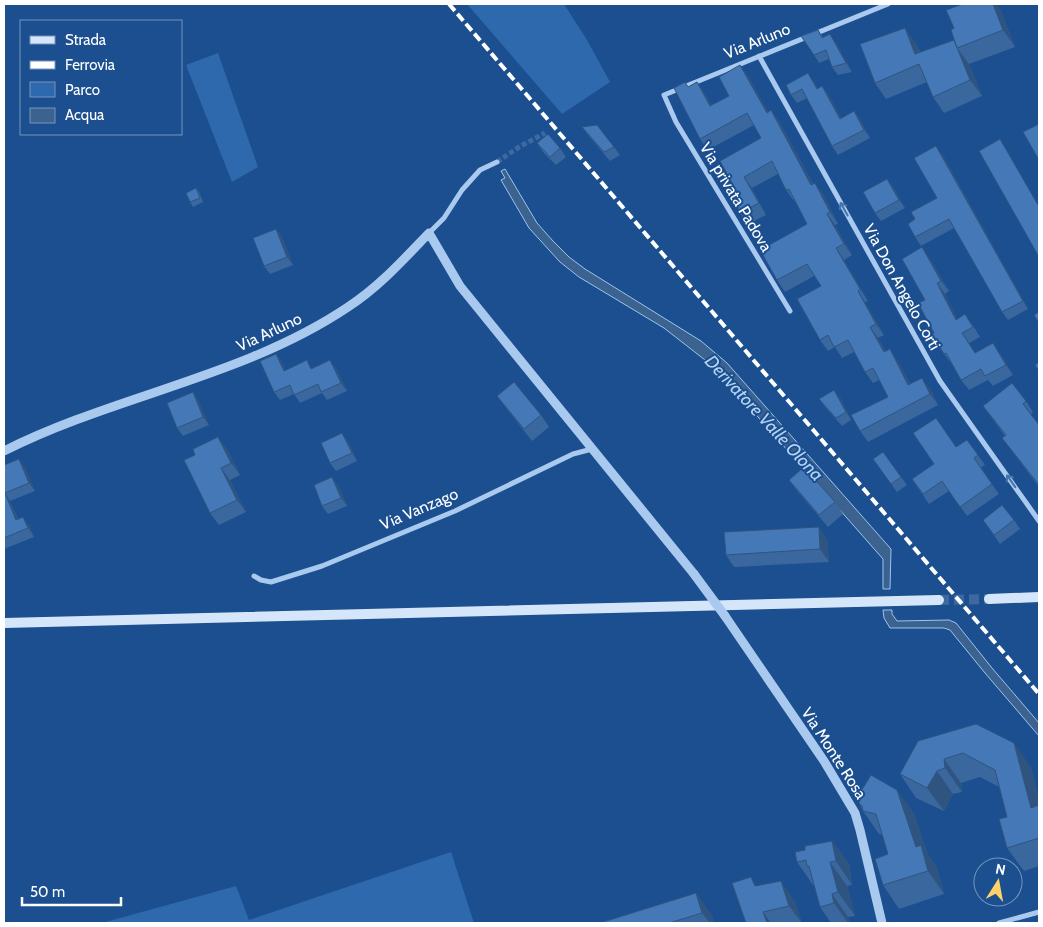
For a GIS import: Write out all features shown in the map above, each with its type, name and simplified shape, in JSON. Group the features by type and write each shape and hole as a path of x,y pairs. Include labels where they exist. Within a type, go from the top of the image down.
{"main road":[{"path":"989,598 1039,597"},
{"path":"4,623 939,600"}],"street":[{"name":"Via Arluno","path":"664,95 888,4"},
{"name":"Via Don Angelo Corti","path":"759,56 940,381 1039,521"},
{"name":"Via privata Padova","path":"664,95 676,122 790,311"},
{"name":"Via Arluno","path":"4,451 48,431 248,359 302,334 351,306 383,279 444,218 462,190 480,170 497,162"},
{"path":"429,233 460,286 592,449"},
{"name":"Via Monte Rosa","path":"592,449 694,574 824,761 855,813 882,923"},
{"name":"Via Vanzago","path":"254,576 261,580 278,581 322,566 455,511 573,454 592,449"},
{"path":"999,923 1039,912"}],"green space":[{"path":"467,4 564,4 587,40 610,82 562,114"},
{"path":"218,53 258,167 232,182 186,65"},
{"path":"451,852 474,923 102,923 236,886 249,920"}],"water":[{"name":"Derivatore Valle Olona","path":"505,169 537,223 569,257 585,269 701,341 727,363 891,549 890,589 883,589 883,559 714,367 664,328 579,277 560,262 529,228 501,180 505,178 501,171"},
{"path":"883,610 892,610 892,614 897,621 949,620 956,623 1039,723 1039,736 950,630 944,628 890,628 884,618"}],"building":[{"path":"963,4 993,4 1003,30 957,48 951,30 954,28 946,10"},
{"path":"905,28 915,54 954,40 970,80 933,97 919,64 875,83 860,44"},
{"path":"818,30 822,38 830,34 846,63 832,67 826,50 814,55 801,36"},
{"path":"740,65 767,113 771,110 811,185 815,183 830,212 827,214 844,244 836,248 860,289 858,291 876,324 870,327 884,352 890,349 908,385 922,378 930,394 860,431 851,415 888,397 873,368 865,372 848,340 834,347 828,335 820,340 797,299 821,286 807,264 777,280 760,250 807,224 789,189 786,190 772,161 744,177 759,203 740,213 731,195 737,192 720,161 761,138 747,113 700,139 674,88 685,82 688,87 697,82 710,106 729,96 719,77"},
{"path":"808,73 817,89 822,86 840,119 854,111 864,130 832,146 802,89 791,95 786,85"},
{"path":"1039,124 1039,160 1023,132"},
{"path":"597,125 614,147 604,152 582,127"},
{"path":"548,134 560,148 550,157 537,143"},
{"path":"1000,139 1039,204 1039,257 979,151"},
{"path":"936,146 1023,301 1002,312 949,219 915,237 908,224 915,219 911,212 937,198 914,158"},
{"path":"887,179 899,200 875,213 863,192"},
{"path":"196,188 200,198 190,202 186,193"},
{"path":"276,229 287,257 264,266 253,238"},
{"path":"922,247 941,281 937,283 956,320 965,314 973,327 962,333 975,353 993,343 1006,365 985,376 981,369 961,380 946,353 944,354 932,334 934,333 918,303 925,300 902,259"},
{"path":"1039,312 1039,323 1034,315"},
{"path":"276,354 284,371 307,360 311,369 330,360 341,383 321,392 318,384 294,395 290,385 274,392 260,361"},
{"path":"1039,362 1039,371 1035,365"},
{"path":"514,382 541,415 524,429 497,396"},
{"path":"1012,383 1026,401 1023,404 1039,425 1039,485 1002,438 1006,435 983,406"},
{"path":"834,390 846,412 836,418 819,399"},
{"path":"193,392 203,417 177,428 167,403"},
{"path":"936,418 956,447 967,440 978,455 974,458 992,484 960,507 942,481 923,494 912,479 934,464 913,433"},
{"path":"342,433 352,453 330,463 321,443"},
{"path":"218,437 231,463 221,468 237,500 210,513 184,460 195,455 193,449"},
{"path":"883,452 901,477 891,484 873,459"},
{"path":"19,459 29,483 5,493 16,520 23,517 28,528 4,538 4,465"},
{"path":"804,467 835,502 819,515 789,480"},
{"path":"332,477 341,498 322,506 314,485"},
{"path":"1002,505 1014,520 994,535 983,520"},
{"path":"819,527 820,549 726,555 724,532"},
{"path":"976,724 1014,743 1031,808 1039,805 1039,838 1007,848 999,819 1007,817 995,770 963,753 944,759 945,768 937,771 927,788 900,774 918,741"},
{"path":"871,775 897,790 916,847 921,845 928,871 883,885 875,859 888,854 876,814 863,811 859,803 859,791"},
{"path":"832,841 836,861 830,862 838,892 832,894 834,903 820,907 809,866 807,866 806,860 797,862 795,852 805,850 805,846"},
{"path":"751,877 755,886 781,881 789,906 763,912 767,923 746,923 732,883"},
{"path":"696,893 702,913 669,923 600,923"}],"tunnel":[{"path":"497,162 545,133"},
{"path":"939,600 989,599"}],"railway":[{"path":"449,4 1039,694"}]}
